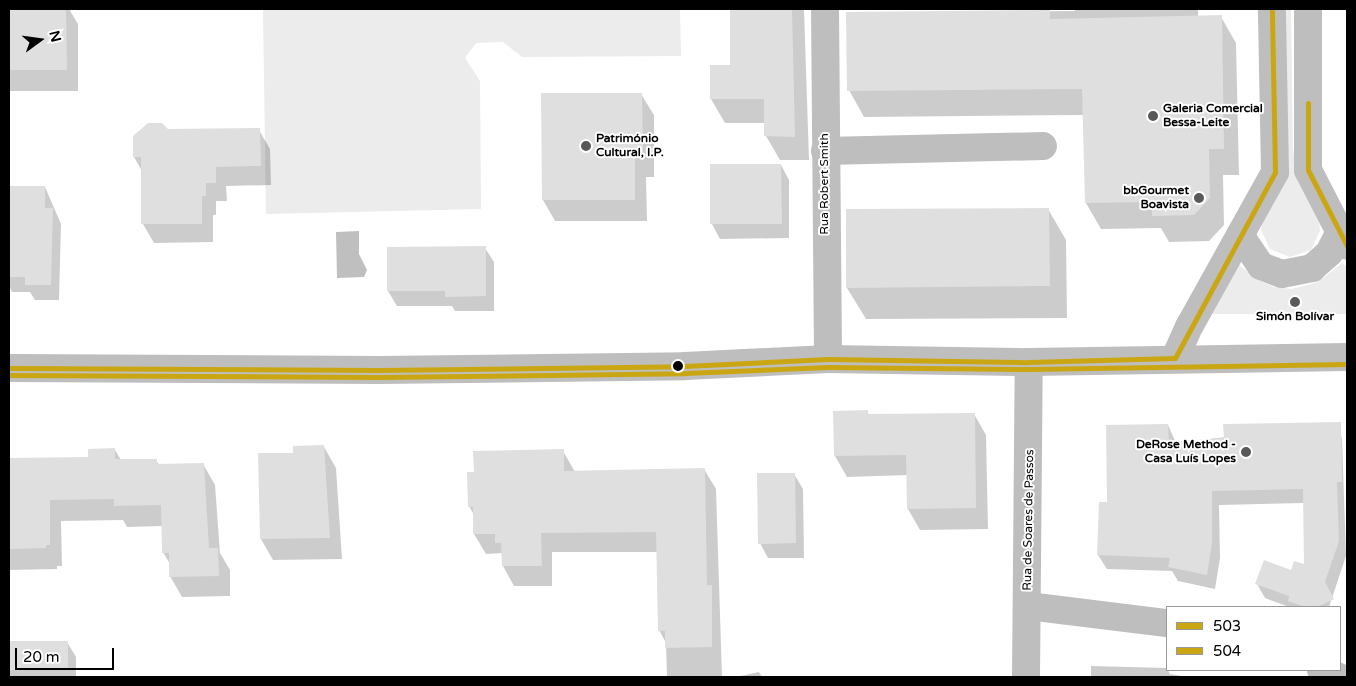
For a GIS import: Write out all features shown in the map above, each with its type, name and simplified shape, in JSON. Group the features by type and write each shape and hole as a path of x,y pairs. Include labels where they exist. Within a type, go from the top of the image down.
{"street":[{"name":"Rua Robert Smith","path":"825,9 828,359"},
{"path":"1175,358 1240,235 1276,172 1272,9"},
{"path":"1240,235 1261,266 1282,274 1312,268 1343,240 1308,170 1308,9"},
{"path":"825,151 1043,146"},
{"path":"9,368 379,370 685,366 828,359 1029,362 1175,358 1347,357"},
{"name":"Rua de Soares de Passos","path":"1026,677 1029,362"},
{"path":"1028,606 1166,623"},
{"path":"1324,671 1339,677"}],"shaded area":[{"path":"263,9 680,9 681,56 522,57 503,42 476,43 465,58 480,81 481,209 266,214"},
{"path":"1283,9 1291,9 1293,150 1298,171 1319,220 1320,231 1311,250 1290,257 1270,249 1261,230"},
{"path":"359,231 359,254 367,270 364,277 337,278 336,232"},
{"path":"1342,263 1347,267 1347,314 1211,314 1239,265 1259,280 1274,287 1292,289 1318,282"}],"building":[{"path":"9,9 66,9 67,70 9,70"},
{"path":"730,9 792,9 795,137 764,136 764,99 710,99 710,65 730,65"},
{"path":"1050,10 1050,19 1222,15 1224,149 1209,149 1210,198 1194,215 1152,216 1152,202 1085,203 1082,89 847,91 846,12"},
{"path":"541,93 642,93 643,156 635,156 635,200 542,200"},
{"path":"148,123 162,123 168,129 260,128 261,166 216,167 216,183 206,183 206,196 202,196 202,224 141,224 141,157 133,157 133,136"},
{"path":"710,164 781,164 782,224 710,224"},
{"path":"10,186 45,186 45,208 53,208 51,285 25,285 25,277 9,277"},
{"path":"1049,208 1050,286 846,288 846,209"},
{"path":"486,246 486,296 445,297 445,291 387,291 387,247"},
{"path":"868,410 868,414 975,413 976,508 907,509 906,455 834,456 833,411"},
{"path":"1341,422 1342,482 1337,482 1339,541 1325,582 1334,599 1319,606 1302,606 1288,601 1289,596 1255,584 1264,560 1291,570 1294,561 1304,564 1303,489 1212,491 1212,543 1207,575 1168,567 1170,558 1097,555 1099,502 1107,502 1106,425 1168,424 1169,442 1224,438 1223,424"},
{"path":"324,445 330,538 260,539 258,453 293,453 293,446"},
{"path":"115,448 115,459 157,459 157,464 204,463 209,548 218,548 219,576 169,577 169,553 162,553 161,505 114,506 114,499 50,500 50,545 46,545 46,548 9,549 9,458 88,457 88,449"},
{"path":"564,449 564,471 705,468 707,585 712,585 712,647 665,648 665,631 658,631 656,532 541,533 542,566 502,566 501,543 495,543 495,534 473,534 473,507 468,507 467,472 474,472 473,451"},
{"path":"757,473 795,473 796,543 758,544"},
{"path":"9,641 68,641 68,670 9,670"}],"transit line":[{"name":"503","path":"9,368 379,370 685,366 828,359 1029,362 1175,358 1275,172 1272,9"},
{"name":"503","path":"1308,103 1308,170 1347,246"},
{"name":"504","path":"9,375 379,377 685,373 828,367 1029,369 1347,364"}],"place":[{"name":"Galeria Comercial Bessa-Leite","path":"1153,116"},
{"name":"Património Cultural, I.P.","path":"586,146"},
{"name":"bbGourmet Boavista","path":"1199,198"},
{"name":"Simón Bolívar","path":"1295,302"},
{"name":"DeRose Method - Casa Luís Lopes","path":"1246,452"}]}
